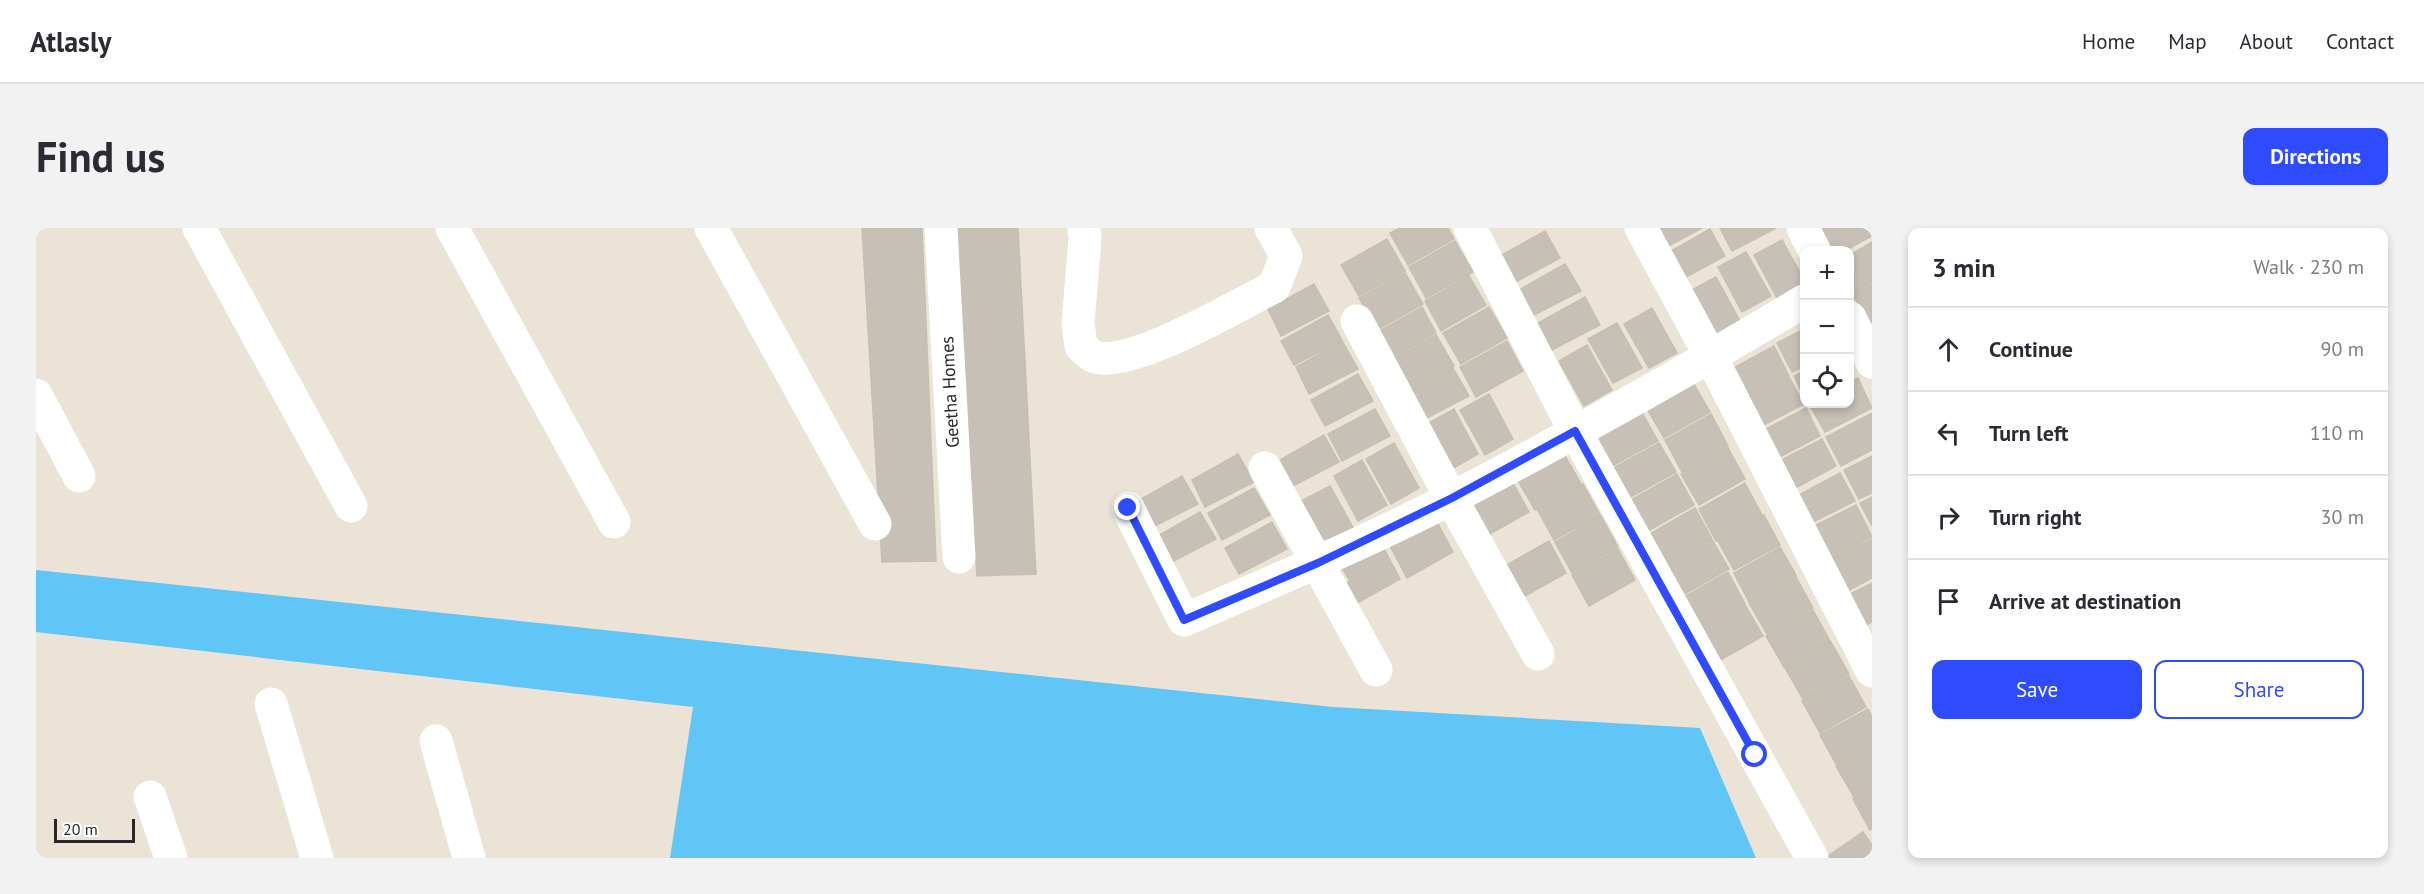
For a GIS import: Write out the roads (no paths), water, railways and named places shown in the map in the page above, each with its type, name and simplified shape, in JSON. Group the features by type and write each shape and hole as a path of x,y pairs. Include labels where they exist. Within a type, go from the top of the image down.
{"street":[{"path":"199,228 351,506"},
{"path":"452,228 614,522"},
{"path":"711,228 875,524"},
{"name":"Geetha Homes","path":"941,228 959,557"},
{"path":"1084,228 1078,323 1081,346 1093,356 1105,358 1127,355 1180,336 1274,287 1286,256 1271,228"},
{"path":"1470,228 1575,431 1812,858"},
{"path":"1641,228 1711,357 1872,671"},
{"path":"1803,228 1812,246"},
{"path":"1128,508 1184,620 1318,563 1452,498 1711,357 1800,303"},
{"path":"1357,321 1538,654"},
{"path":"1854,326 1872,362"},
{"path":"36,395 79,476"},
{"path":"1266,468 1376,670"},
{"path":"271,704 317,858"},
{"path":"436,741 470,858"},
{"path":"150,797 171,858"}],"water":[{"path":"36,570 1333,707 1700,728 1756,858 670,858 693,707 36,632"}]}
